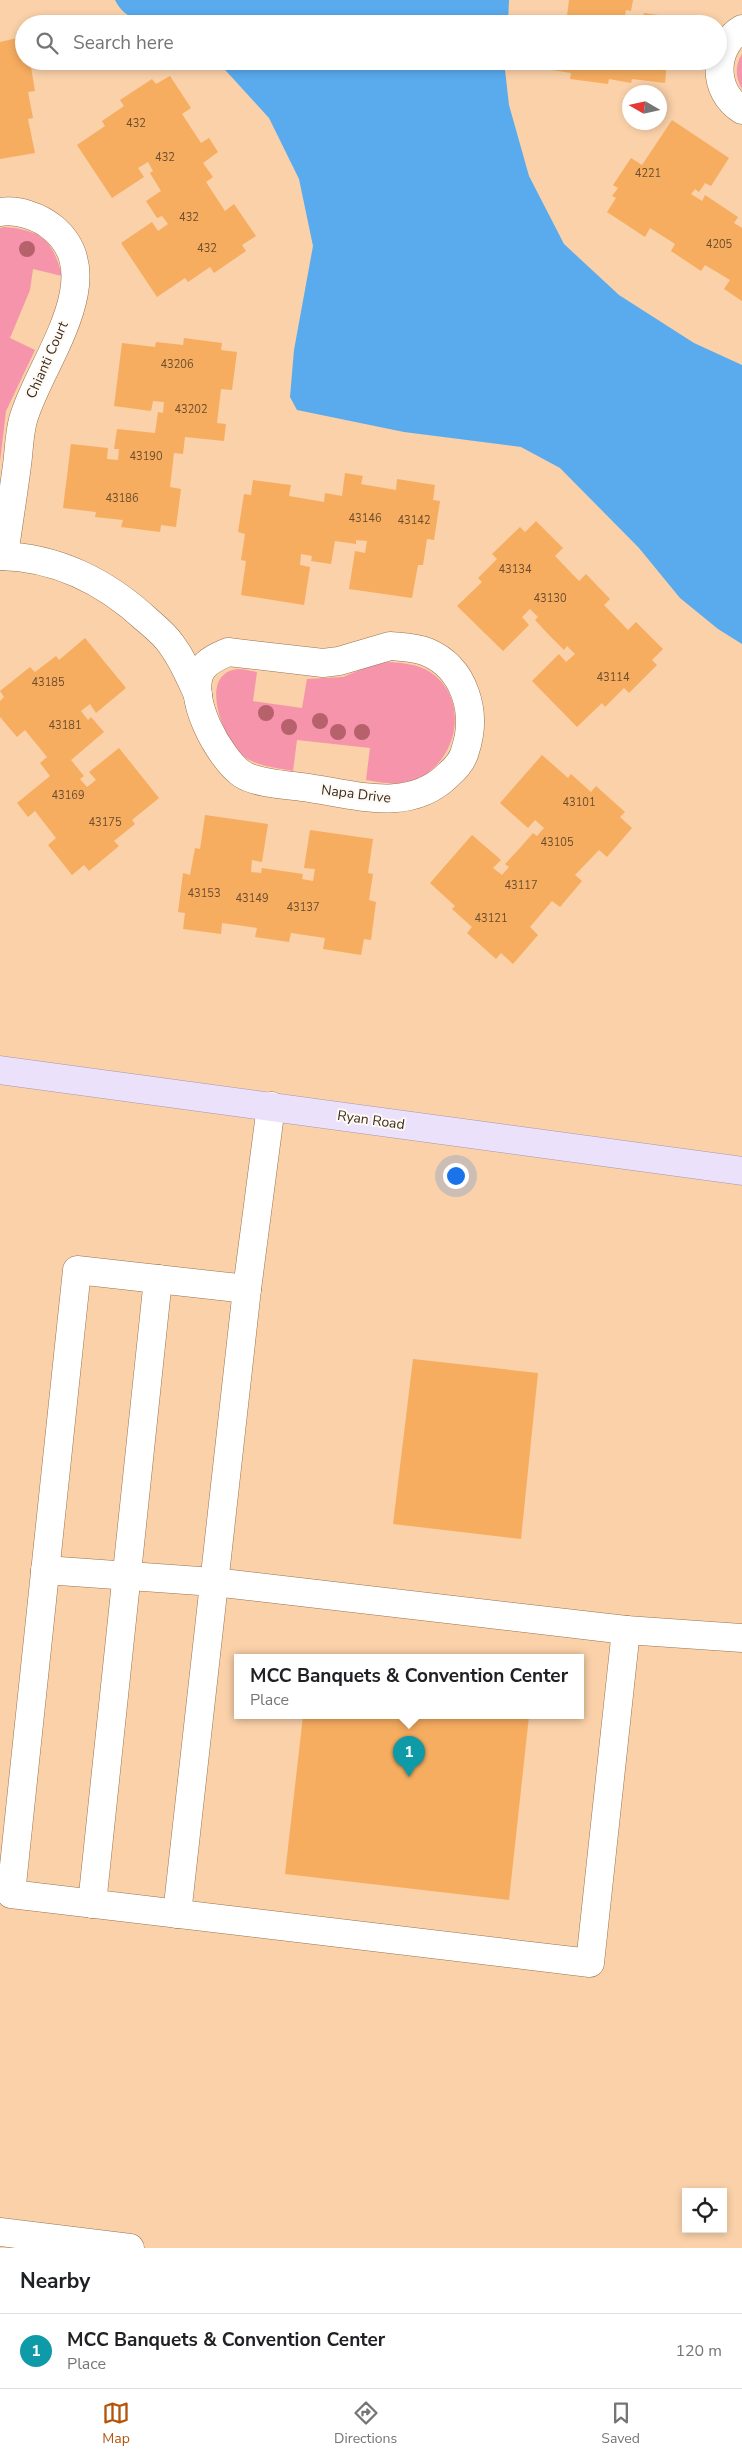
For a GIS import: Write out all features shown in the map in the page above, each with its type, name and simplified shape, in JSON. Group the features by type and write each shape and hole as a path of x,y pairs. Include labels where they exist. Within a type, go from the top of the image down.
{"main road":[{"name":"Ryan Road","path":"0,1070 742,1171"}],"street":[{"path":"727,43 735,33 742,29"},
{"path":"720,70 720,78 725,93 735,106 742,110"},
{"name":"Chianti Court","path":"0,212 25,214 43,220 58,232 70,247 76,269 76,285 71,305 33,390 22,423 2,556"},
{"name":"Napa Drive","path":"2,556 30,559 63,567 92,579 125,599 171,643 187,670 198,695 215,745 229,763 244,776 265,782 384,799 404,798 421,795 439,785 454,770 465,753 470,732 470,712 466,692 444,663 428,652 413,647 390,646 339,661 323,663 171,643"},
{"name":"Napa Drive","path":"198,695 202,669 219,656 228,652"},
{"path":"177,1914 247,1289 271,1106"},
{"path":"247,1289 77,1270 11,1894 590,1963 626,1630"},
{"path":"92,1904 158,1279"},
{"path":"46,1570 214,1582 626,1630 742,1638"},
{"path":"0,2232 130,2248"}],"shaded area":[{"path":"742,54 742,89 737,71 738,62"},
{"path":"0,228 27,231 44,239 54,254 62,276 33,269 30,290 10,338 35,350 6,411 0,461"},
{"path":"389,662 405,663 430,672 441,682 449,694 454,707 453,735 448,748 441,760 431,770 415,781 397,784 366,780 370,748 297,740 293,771 259,764 242,755 235,747 222,722 216,694 219,682 226,673 238,669 257,672 253,701 302,708 307,679 343,677 372,665"}],"water":[{"path":"115,0 509,0 508,15 128,15"},
{"path":"225,70 505,70 509,105 529,176 564,244 619,295 694,343 742,365 742,644 718,629 680,598 639,548 560,468 521,447 404,432 297,410 290,397 294,350 313,246 299,179 269,118"}],"building":[{"path":"569,0 633,0 631,11 626,10 625,15 567,15"},
{"path":"15,38 15,70 32,70 35,91 28,92 33,118 28,119 35,153 0,159 0,42"},
{"path":"552,70 666,70 665,83 632,79 631,83 609,79 608,84 570,79 571,73"},
{"path":"170,76 191,108 182,114 201,143 209,138 218,152 203,163 213,177 206,182 225,211 234,204 256,236 242,245 246,251 214,273 210,267 188,282 185,278 157,297 121,243 152,222 158,231 168,224 162,216 157,218 146,201 161,191 150,173 153,171 148,162 138,168 144,177 112,198 77,145 105,126 102,121 124,106 120,100 152,79 156,84"},
{"path":"672,120 729,158 711,186 705,183 699,192 695,189 691,194 702,201 705,195 738,217 734,223 742,228 742,301 724,289 730,280 705,265 701,271 671,251 675,244 650,228 645,237 607,212 616,198 612,196 618,188 613,185 631,158 642,165"},
{"path":"184,338 222,343 221,350 237,352 232,390 221,389 217,423 226,424 224,441 185,437 183,454 174,453 170,487 181,489 176,527 161,525 160,532 121,527 123,520 95,517 96,512 63,508 71,444 108,448 107,459 118,460 119,449 114,449 117,429 155,433 158,412 163,413 164,402 153,401 151,411 114,406 122,343 155,347 156,342 183,345"},
{"path":"345,473 363,476 361,484 396,490 397,479 435,485 433,500 440,501 434,540 427,539 423,565 418,565 412,598 349,589 355,551 365,553 367,541 356,540 356,544 335,541 331,564 311,561 312,556 301,554 300,565 310,567 304,605 241,595 246,561 241,560 245,534 238,532 244,494 251,495 253,480 291,485 289,496 324,502 325,493 342,496"},
{"path":"536,521 563,548 555,556 579,581 586,574 610,599 604,605 628,630 636,622 663,649 652,660 657,665 629,693 624,688 605,707 602,703 577,727 532,681 559,654 566,662 575,654 567,646 564,650 549,635 535,620 538,617 530,609 522,617 529,625 503,651 457,606 482,582 478,578 497,559 492,554 520,527 525,532"},
{"path":"85,638 126,688 96,713 90,704 81,711 88,720 91,717 104,732 71,760 84,776 80,779 87,787 96,780 89,772 119,748 159,798 132,820 135,824 114,841 119,846 89,871 84,865 72,875 48,845 56,838 35,811 28,817 17,803 50,776 40,763 47,757 25,730 17,737 0,717 0,701 4,697 0,691 30,667 35,672 56,656 59,660"},
{"path":"542,755 568,778 571,774 591,792 596,786 625,812 620,817 632,828 607,857 599,850 575,875 582,881 560,907 552,901 530,927 538,935 513,964 501,953 496,959 467,933 472,927 452,909 455,906 430,883 472,835 501,860 493,868 502,875 509,867 505,864 533,833 537,836 544,828 535,820 528,828 500,803"},
{"path":"205,815 268,824 262,862 252,860 251,872 261,873 262,868 303,874 302,879 313,881 315,869 304,868 310,830 373,839 368,873 373,874 369,900 376,902 371,940 364,939 361,955 323,949 325,938 291,933 289,942 255,937 257,928 222,923 221,934 183,929 185,913 178,912 183,873 190,875 195,848 200,849"},
{"path":"413,1359 538,1373 521,1539 393,1524"},
{"path":"303,1719 529,1719 509,1900 285,1874"}],"place":[{"name":"MCC Banquets & Convention Center","path":"409,1777"}]}
